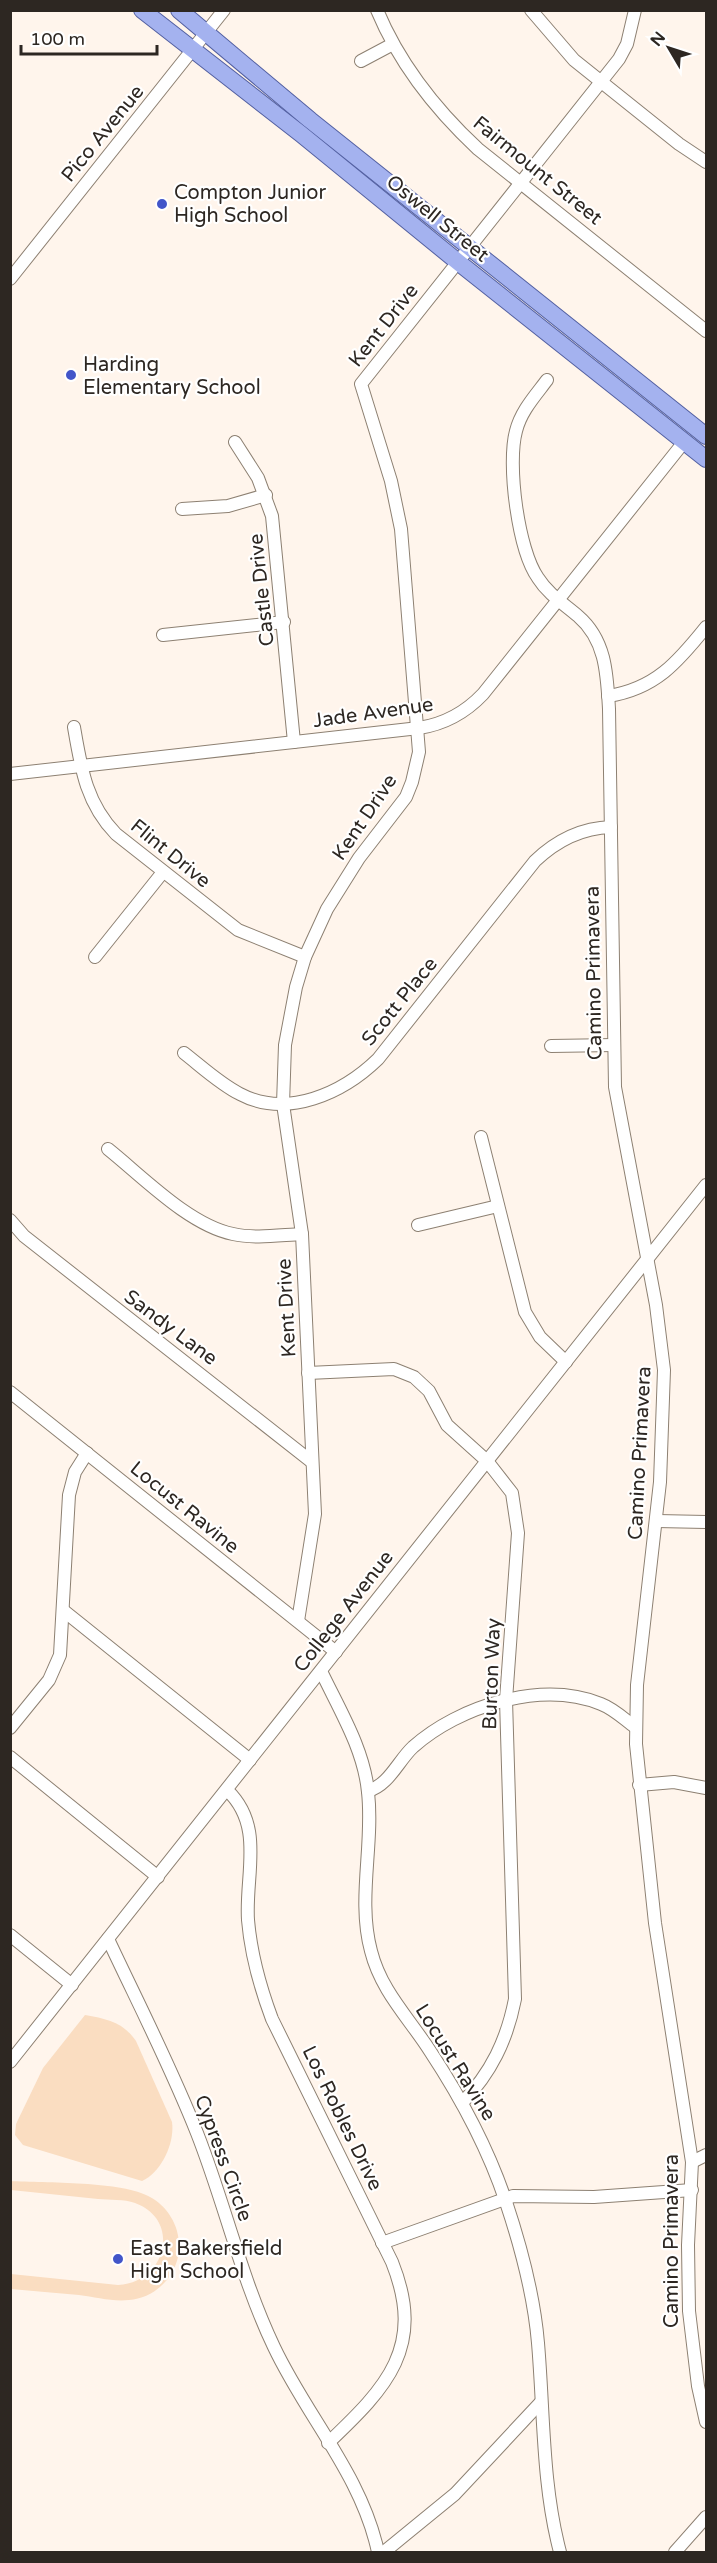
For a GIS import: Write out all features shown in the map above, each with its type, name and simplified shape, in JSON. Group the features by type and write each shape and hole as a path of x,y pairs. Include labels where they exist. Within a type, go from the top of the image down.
{"main road":[{"name":"Oswell Street","path":"142,10 301,134 706,459"},
{"name":"Oswell Street","path":"179,10 310,120 706,436"},
{"path":"684,442 696,440 706,447"}],"street":[{"name":"Pico Avenue","path":"10,279 224,10"},
{"name":"Fairmount Street","path":"377,10 393,44 417,82 454,127 520,183 706,331"},
{"path":"531,10 559,45 601,82 679,144 706,162"},
{"name":"Kent Drive","path":"298,1621 314,1530 302,1234 283,1104 285,1045 290,1012 305,957 340,886 406,797 416,768 419,728 398,511 361,384 601,82 627,44 635,10"},
{"path":"361,61 393,44"},
{"name":"Camino Primavera","path":"547,380 520,420 513,444 513,459 524,550 538,579 558,600 579,617 596,639 606,665 615,1087 648,1259 664,1370 657,1521 637,1685 635,1727 639,1785 655,1923 693,2162 688,2245 689,2310 697,2376 706,2422"},
{"name":"Castle Drive","path":"235,442 249,461 266,495 276,535 294,742"},
{"name":"Jade Avenue","path":"10,774 419,728 448,721 475,703 684,442"},
{"path":"182,509 228,506 266,495"},
{"path":"163,635 284,622"},
{"path":"608,696 638,690 665,674 706,627"},
{"name":"Flint Drive","path":"74,727 89,796 104,822 163,872 238,930 305,957"},
{"name":"Scott Place","path":"184,1053 241,1095 269,1103 283,1104 321,1097 344,1086 366,1071 384,1052 535,861 559,841 574,834 611,827"},
{"path":"95,957 163,872"},
{"path":"551,1046 614,1045"},
{"path":"481,1137 525,1312 540,1337 566,1362"},
{"path":"108,1149 192,1216 218,1229 250,1236 302,1234"},
{"name":"College Avenue","path":"10,2062 706,1185"},
{"path":"418,1225 498,1206"},
{"name":"Sandy Lane","path":"10,1220 24,1236 312,1462"},
{"name":"Burton Way","path":"308,1373 387,1369 414,1377 429,1392 447,1425 487,1461 512,1493 518,1533 506,1700 515,1999 506,2036 498,2054 476,2088 462,2103"},
{"name":"Locust Ravine","path":"10,1392 336,1652"},
{"path":"10,1728 55,1670 63,1642 69,1496 75,1472 87,1452"},
{"path":"657,1521 706,1522"},
{"path":"64,1611 250,1760"},
{"name":"Locust Ravine","path":"321,1671 354,1741 368,1791 365,1913 371,1952 393,2000 426,2046 462,2103 505,2199 531,2293 538,2344 549,2499 560,2553"},
{"path":"368,1791 383,1784 411,1749 443,1725 481,1707 506,1700 546,1696 588,1700 609,1708 635,1727"},
{"path":"10,1756 158,1876"},
{"path":"639,1785 680,1782 706,1788"},
{"name":"Los Robles Drive","path":"226,1790 241,1807 251,1830 248,1918 256,1968 263,1994 272,2019 399,2279 403,2296 404,2329 396,2363 380,2391 328,2443"},
{"path":"10,1935 72,1985"},
{"name":"Cypress Circle","path":"108,1939 197,2134 245,2277 266,2329 290,2379 357,2489 368,2516 378,2553"},
{"path":"693,2162 706,2155"},
{"path":"382,2243 513,2196 594,2198 692,2190"},
{"path":"384,2553 455,2494 541,2402"},
{"path":"675,2553 706,2517"}],"shaded area":[{"path":"85,2015 120,2025 136,2041 172,2122 166,2156 156,2171 142,2181 23,2145 15,2135 16,2124 43,2068"},
{"path":"10,2181 103,2185 138,2192 150,2197 167,2211 177,2230 179,2245 176,2265 165,2282 157,2289 129,2300 11,2289 11,2274 118,2285 134,2282 148,2274 157,2263 162,2250 163,2236 159,2223 150,2211 135,2203 11,2190"}],"place":[{"name":"Compton Junior High School","path":"162,204"},
{"name":"Harding Elementary School","path":"71,375"},
{"name":"East Bakersfield High School","path":"118,2259"}]}
